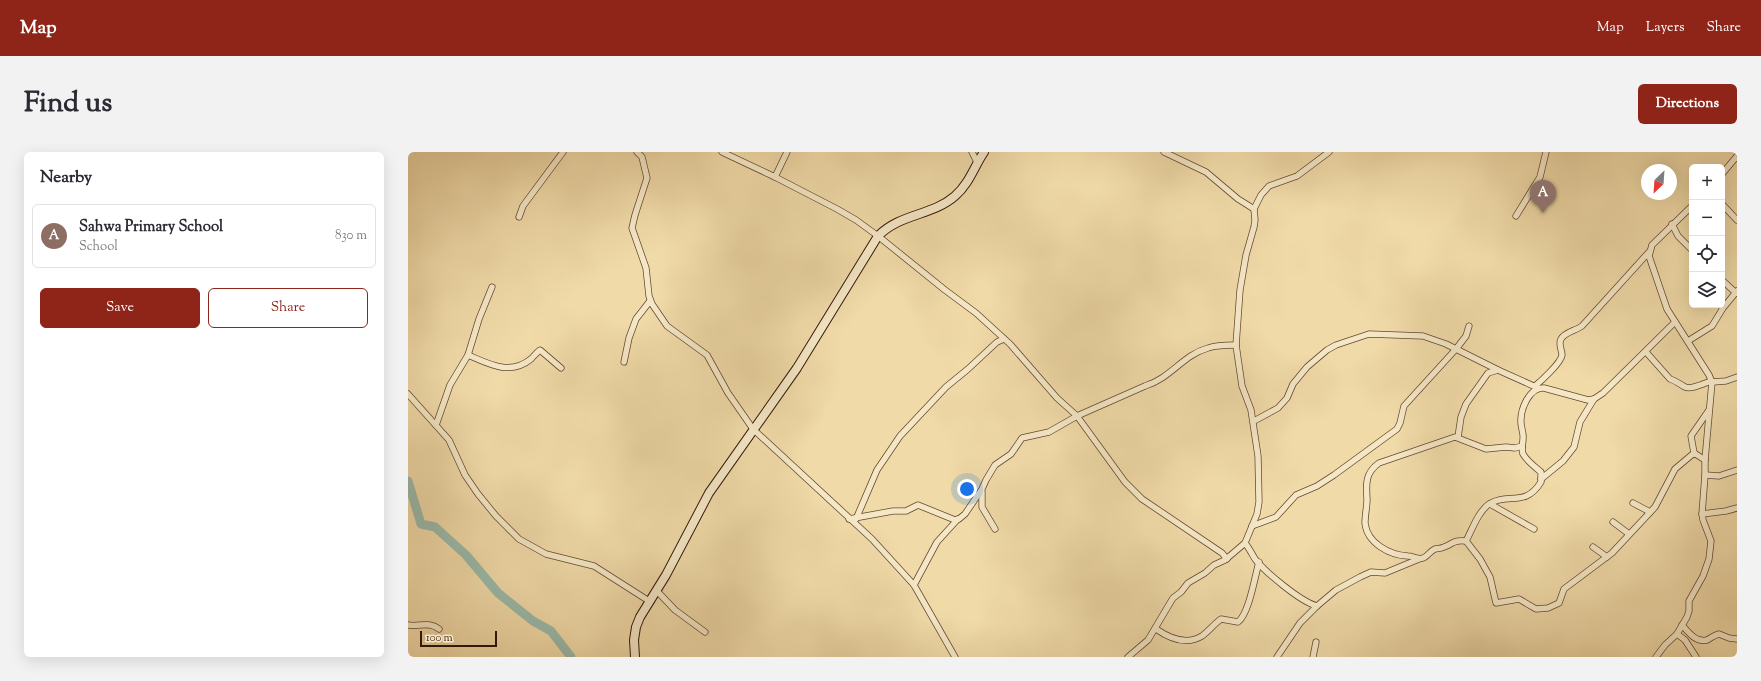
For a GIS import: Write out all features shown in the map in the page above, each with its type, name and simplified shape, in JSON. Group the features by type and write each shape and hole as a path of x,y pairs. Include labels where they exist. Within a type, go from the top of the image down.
{"main road":[{"path":"635,657 634,640 636,627 649,601 666,575 709,493 797,368 878,236 896,222 936,208 955,196 968,181 984,152"}],"street":[{"path":"519,217 523,206 562,152"},
{"path":"637,152 642,156 647,178 634,215 632,228 646,268 650,301 667,326 706,355 728,393 753,429 877,544 914,585 955,657"},
{"path":"722,152 837,209 878,236 976,313 1004,339 1031,367 1057,398 1077,416 1132,490 1142,499 1222,553 1227,559"},
{"path":"775,177 787,152"},
{"path":"972,152 978,162"},
{"path":"1164,152 1206,172 1238,199 1254,209"},
{"path":"1128,657 1148,640 1156,629 1172,600 1188,583 1205,573 1214,565 1227,559 1245,543 1257,514 1260,494 1254,421 1250,405 1242,386 1236,344 1241,284 1246,255 1254,227 1254,209 1261,195 1269,186 1297,176 1321,154 1329,152"},
{"path":"1516,216 1540,177 1546,152"},
{"path":"1725,170 1737,156"},
{"path":"1725,207 1737,220"},
{"path":"1541,479 1540,472 1524,455 1522,446 1524,437 1521,419 1526,402 1533,391 1560,360 1562,354 1560,343 1561,339 1569,332 1582,326 1649,252 1652,245 1689,209"},
{"path":"1672,224 1678,236 1689,247"},
{"path":"1649,252 1667,309 1674,322 1688,341 1711,381 1702,514 1711,541 1709,559 1689,601 1689,611 1682,624 1676,634 1656,657"},
{"path":"1688,341 1712,326 1723,308 1736,292 1725,283"},
{"path":"436,426 450,385 468,355 479,319 492,288"},
{"path":"624,362 629,338 636,319 650,301"},
{"path":"1466,541 1481,513 1490,504 1500,500 1523,498 1538,486 1541,479 1565,459 1574,446 1580,422 1594,399 1603,393 1646,352 1674,322"},
{"path":"1252,526 1276,517 1296,495 1317,486 1334,475 1397,429 1405,404 1456,349 1466,336 1469,326"},
{"path":"1254,421 1278,408 1283,403 1293,384 1311,363 1336,345 1362,335 1377,334 1423,336 1456,349 1537,387 1554,390 1582,399 1594,399"},
{"path":"856,519 877,470 900,436 946,387 997,342 1004,339"},
{"path":"914,585 937,542 956,520 969,509 995,465 1011,454 1022,438 1049,432 1077,416 1145,386 1156,383 1200,351 1208,348 1236,344"},
{"path":"468,355 493,366 507,368 530,359 540,350 561,368"},
{"path":"1646,352 1670,379 1676,380 1686,387 1692,387 1711,381 1726,381 1737,377"},
{"path":"1458,437 1461,417 1466,404 1488,373 1498,370"},
{"path":"408,394 449,440 466,475 478,494 496,516 520,539 546,554 594,566 649,601"},
{"path":"1705,460 1694,453 1691,436 1709,410"},
{"path":"1419,559 1413,556 1403,555 1387,550 1377,544 1369,536 1365,522 1367,500 1366,482 1373,469 1379,463 1405,455 1426,446 1458,437 1486,449 1506,447 1515,448 1522,446"},
{"path":"1466,541 1480,559 1490,577 1496,603 1499,604 1520,599 1536,609 1555,606 1558,603 1564,589 1607,558 1650,512 1659,502 1675,469 1694,453"},
{"path":"1705,475 1719,476 1737,470"},
{"path":"982,489 982,507 995,529"},
{"path":"1633,503 1650,512"},
{"path":"1490,504 1534,529"},
{"path":"849,519 856,519 893,511 902,512 918,506 955,520 959,519"},
{"path":"1702,514 1737,508"},
{"path":"1613,522 1629,534"},
{"path":"1277,657 1300,623 1316,606 1336,590 1372,572 1385,573 1424,558 1434,550 1444,547 1454,541 1466,541"},
{"path":"1245,543 1266,570 1303,599 1316,606"},
{"path":"1593,547 1607,558"},
{"path":"1156,629 1174,639 1189,640 1203,635 1221,619 1238,622 1242,619 1252,594 1259,562"},
{"path":"656,590 675,610 705,632"},
{"path":"408,625 417,626 429,624 434,625 439,629"},
{"path":"1682,624 1692,637 1700,640 1706,640 1718,634 1737,639"},
{"path":"1676,634 1685,640 1696,657"},
{"path":"1313,657 1316,642"}],"waterway":[{"path":"408,481 421,524 435,527 466,555 498,593 533,621 551,631 571,657"}],"place":[{"name":"Sahwa Primary School","path":"1543,213"}]}
